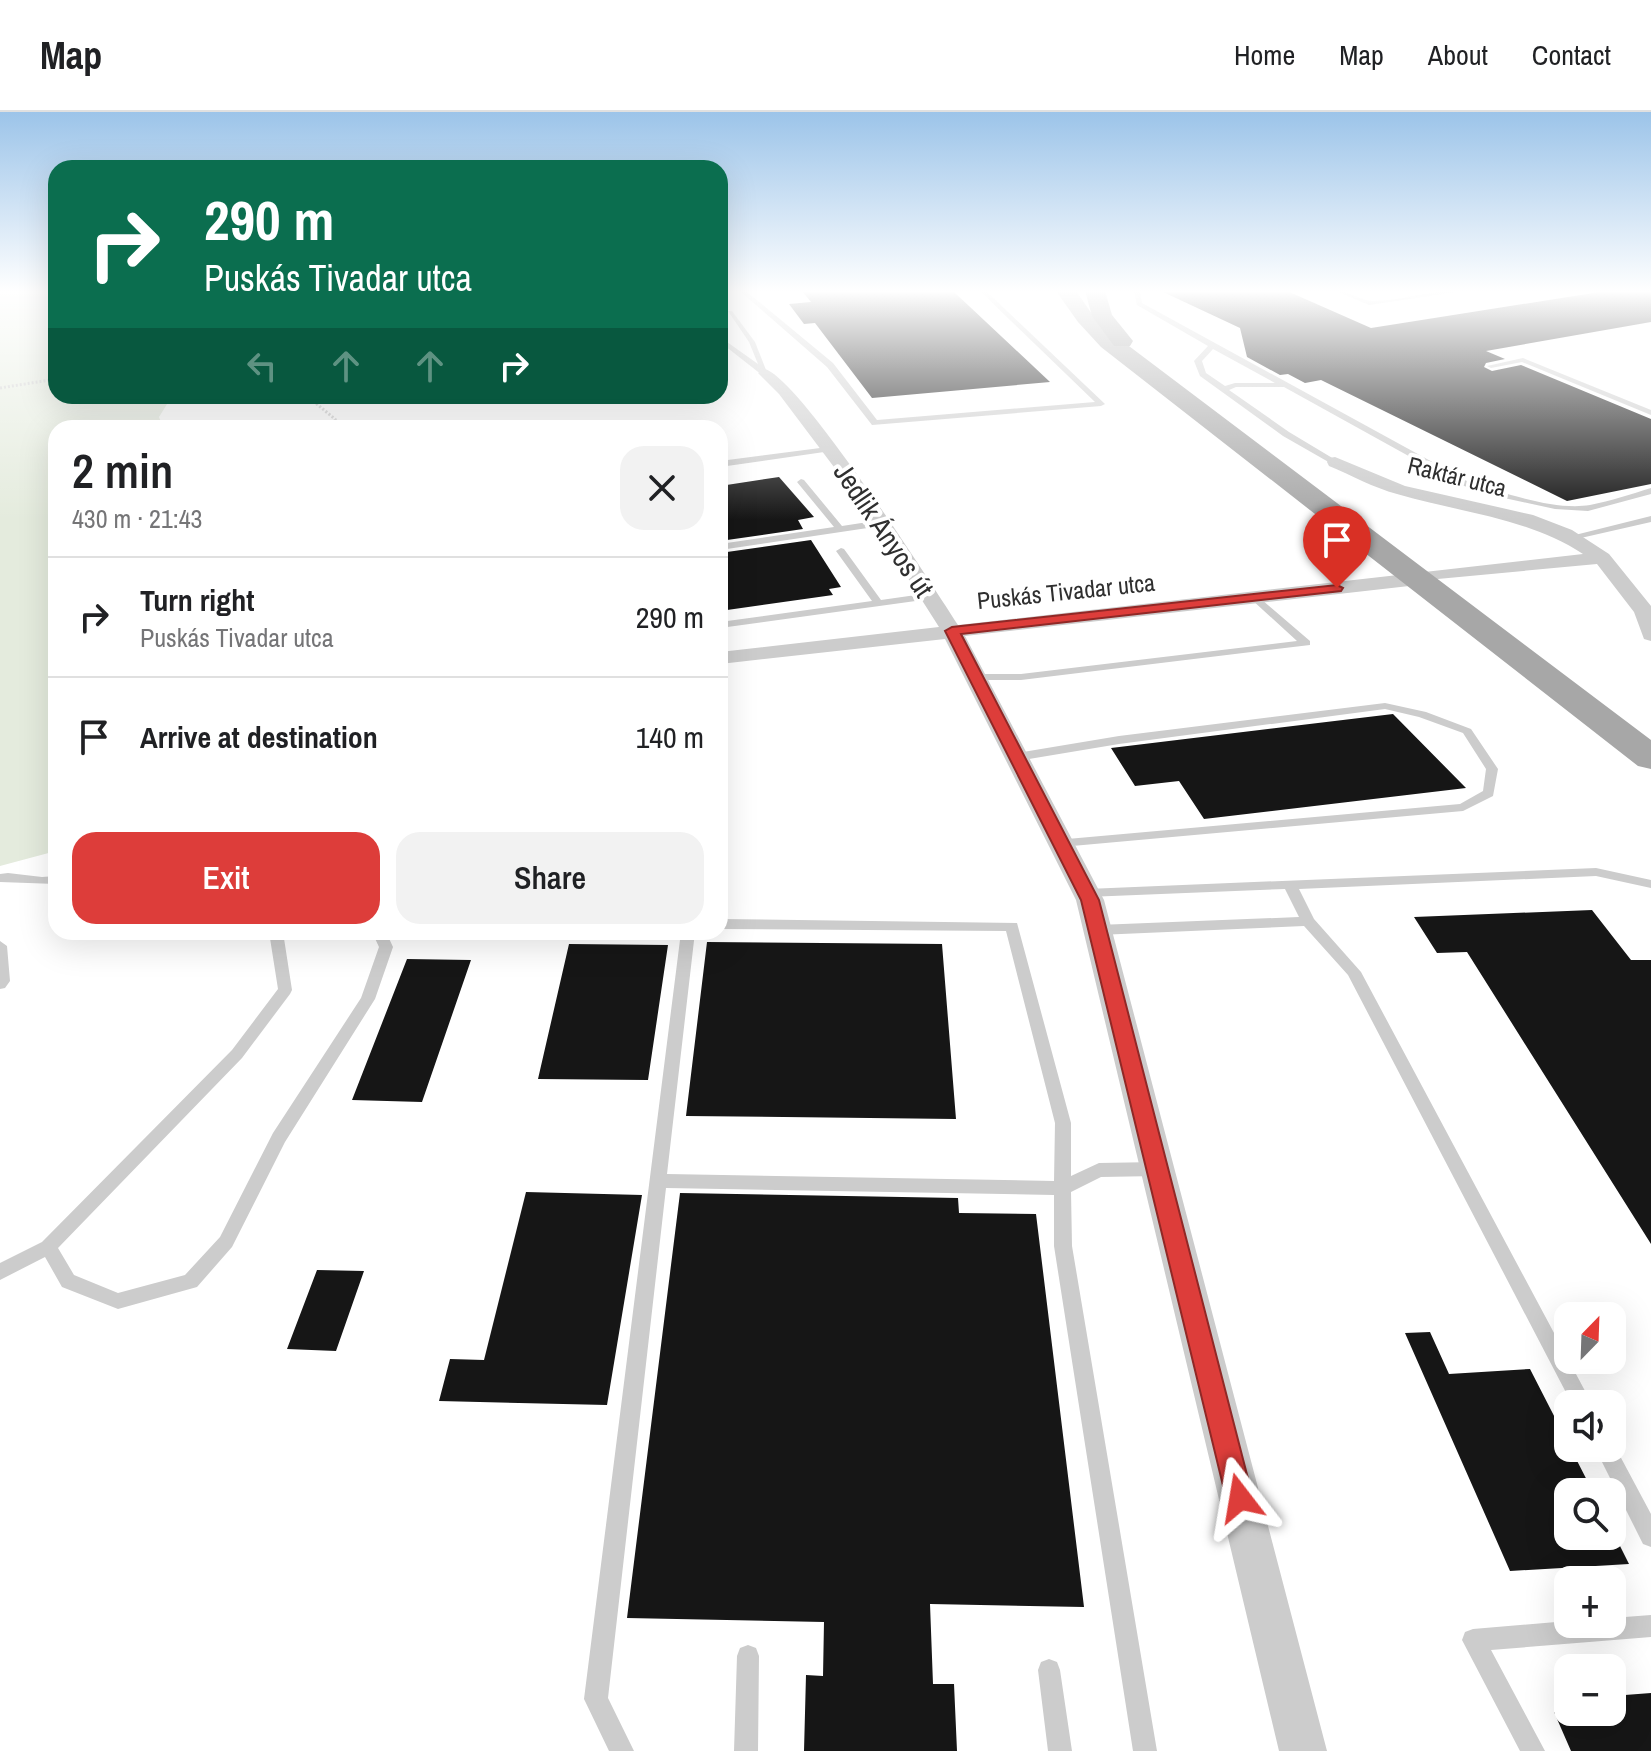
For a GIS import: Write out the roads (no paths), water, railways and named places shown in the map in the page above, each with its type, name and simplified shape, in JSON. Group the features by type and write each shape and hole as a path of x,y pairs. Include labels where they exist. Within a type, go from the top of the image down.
{"main road":[{"path":"1143,367 1651,740"},
{"path":"1156,367 1651,758"}],"street":[{"name":"Jedlik Ányos út","path":"765,373 784,391 828,449 952,631 1087,893 1303,1751"},
{"name":"Raktár utca","path":"1335,462 1400,490 1527,519 1572,537 1602,558 1644,611 1651,635"},
{"name":"Puskás Tivadar utca","path":"728,657 1602,558"}],"lane":[{"path":"758,367 765,373"},
{"path":"763,367 765,373"},
{"path":"832,367 875,423 1101,404 1063,367"},
{"name":"Raktár utca","path":"1200,367 1203,374 1286,434 1335,462"},
{"path":"1252,367 1464,483 1498,494 1555,506 1588,508 1651,491"},
{"path":"1541,367 1651,413"},
{"path":"1224,389 1235,385 1285,385"},
{"path":"728,463 828,449"},
{"path":"801,482 840,529"},
{"path":"1572,537 1651,519"},
{"path":"728,546 881,523"},
{"path":"841,551 879,604"},
{"path":"728,624 930,596"},
{"path":"976,677 1021,677 1306,643 1255,597"},
{"path":"1017,757 1119,740 1385,706 1422,714 1467,731 1492,769 1489,793 1463,807 1061,843"},
{"path":"1087,893 1596,872 1651,884"},
{"path":"0,878 15,874 48,882"},
{"path":"1290,885 1308,921 1354,972 1575,1390"},
{"path":"1098,930 1308,921"},
{"path":"728,924 1012,926 1063,1123 1063,1246 1145,1751"},
{"path":"0,1272 48,1247 237,1054 285,990 277,940"},
{"path":"48,1247 68,1281 118,1301 191,1281 226,1242 279,1138 368,999 386,947 383,940"},
{"path":"622,1751 596,1699 687,940"},
{"path":"0,946 3,981 0,984"},
{"path":"657,1181 1062,1188 1099,1170 1157,1169"},
{"path":"1612,1462 1651,1536"},
{"path":"1533,1751 1473,1640 1651,1626"},
{"path":"746,1751 748,1656"},
{"path":"1049,1670 1060,1751"}]}
